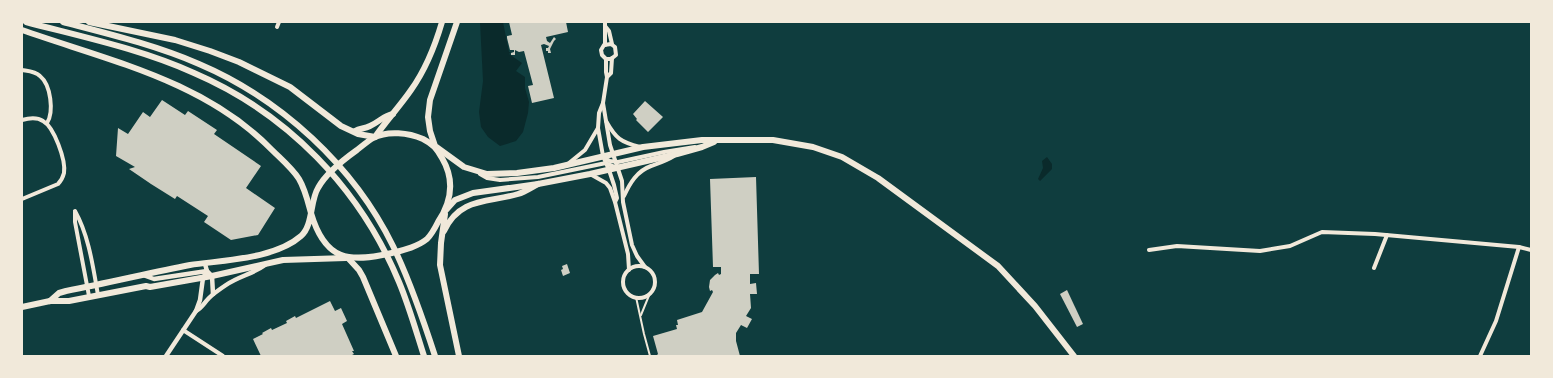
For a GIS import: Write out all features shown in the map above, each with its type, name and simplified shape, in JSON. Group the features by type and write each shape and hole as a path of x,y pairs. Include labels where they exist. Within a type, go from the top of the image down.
{"main road":[{"path":"26,22 118,46 194,72 238,95 263,111 292,134 330,171 367,220 398,281 424,356"},
{"path":"63,22 148,45 200,64 255,94 289,118 307,134 349,178 379,222 392,245 410,285 435,356"},
{"path":"89,22 175,40 210,51 239,62 290,87 335,123 358,134 375,137 404,133 418,137 435,146 464,167 492,174 537,171 643,148 702,140 762,140 798,143 827,151 866,170 895,189 998,266 1035,306 1074,356"},
{"path":"50,301 59,293 87,286 251,256 285,245 298,238 305,232 315,193 320,185 329,174 356,150 375,137 421,74 432,52 442,22"},
{"path":"456,22 428,105 429,124 435,146 446,164 449,176 450,189 442,236 440,265 459,356"},
{"path":"22,30 164,79 194,93 222,109 251,130 292,170 299,180 304,189 318,234 331,249 348,258 359,270 396,356"},
{"path":"354,131 359,128 370,126 385,116 393,114"},
{"path":"22,307 50,301 69,301 89,296 203,278 291,259 366,258 403,250 417,245 427,238 432,233 446,210 455,200 473,193 538,184 609,170 617,165 677,154 702,147 715,141"},
{"path":"442,236 450,220 457,212 465,207 474,203 519,193 538,184"}],"street":[{"path":"277,27 279,22"},
{"path":"605,24 612,44 616,50 616,55 612,58 606,59"},
{"path":"605,24 605,45 602,47 601,52 602,56 606,59 606,72 608,77"},
{"path":"605,45 612,44"},
{"path":"612,58 611,73 608,77 603,103 599,113 598,128 603,156 609,170 617,198 615,202"},
{"path":"22,70 30,71 42,77 52,104 51,118 47,123"},
{"path":"603,103 612,154 617,165 622,186 633,248 655,280 650,293 645,296 636,297 630,295 624,286 624,276 629,270 637,266 645,267"},
{"path":"22,120 37,118 47,123 55,135 64,166 62,180 54,186 22,199"},
{"path":"605,119 611,130 620,140 643,148"},
{"path":"567,165 585,150 598,128"},
{"path":"476,171 487,178 494,180 518,179 606,163 617,165 690,147 702,147"},
{"path":"623,198 634,178 641,171 664,162 677,154"},
{"path":"603,156 617,165"},
{"path":"590,174 606,183 610,188 628,254 629,270"},
{"path":"89,296 74,222 76,211 81,221 98,295"},
{"path":"1149,250 1178,246 1260,251 1290,246 1322,232 1387,235 1531,250"},
{"path":"1374,268 1387,235"},
{"path":"1480,356 1496,321 1519,248"},
{"path":"205,264 207,271 212,276 213,294"},
{"path":"196,311 213,294 237,278 256,272 266,264"},
{"path":"143,275 154,279 207,271"},
{"path":"166,356 196,311 202,295 203,278 207,271"},
{"path":"183,330 223,356"}],"lane":[{"path":"640,316 650,293"},
{"path":"636,297 650,356"}],"water":[{"path":"480,22 503,22 509,52 511,52 509,54 522,63 516,71 525,77 525,88 529,102 523,132 516,141 500,146 488,137 481,127 479,112 483,81"},
{"path":"1047,157 1052,164 1052,169 1040,181 1038,179 1043,168 1042,161"}],"building":[{"path":"509,22 566,22 568,32 546,37 547,41 550,43 554,37 556,39 550,49 551,53 546,51 546,48 549,46 544,44 541,45 554,98 532,103 528,86 533,85 524,51 519,52 515,50 515,55 511,55 514,50 510,50 507,38 507,36 512,35"},
{"path":"162,100 185,115 188,111 217,130 214,134 261,166 246,188 275,208 258,235 231,240 204,222 208,216 177,196 175,199 151,184 129,169 135,167 116,156 118,128 128,134 143,112 150,117"},
{"path":"645,101 663,117 648,132 636,120 637,119 633,114"},
{"path":"756,177 759,274 750,274 750,284 756,283 757,294 750,294 751,308 746,316 752,319 747,328 741,325 736,333 736,341 740,356 656,356 658,354 653,336 677,329 677,320 702,312 713,292 712,290 710,291 709,287 710,280 718,273 719,275 721,274 721,267 713,267 710,179"},
{"path":"567,264 570,273 563,276 561,270 563,269 562,266"},
{"path":"1067,290 1083,324 1077,327 1060,294"},
{"path":"330,301 335,311 341,308 347,321 342,324 354,354 350,356 261,356 253,339 271,328 272,330 287,323 286,321 295,316 296,318"}]}
